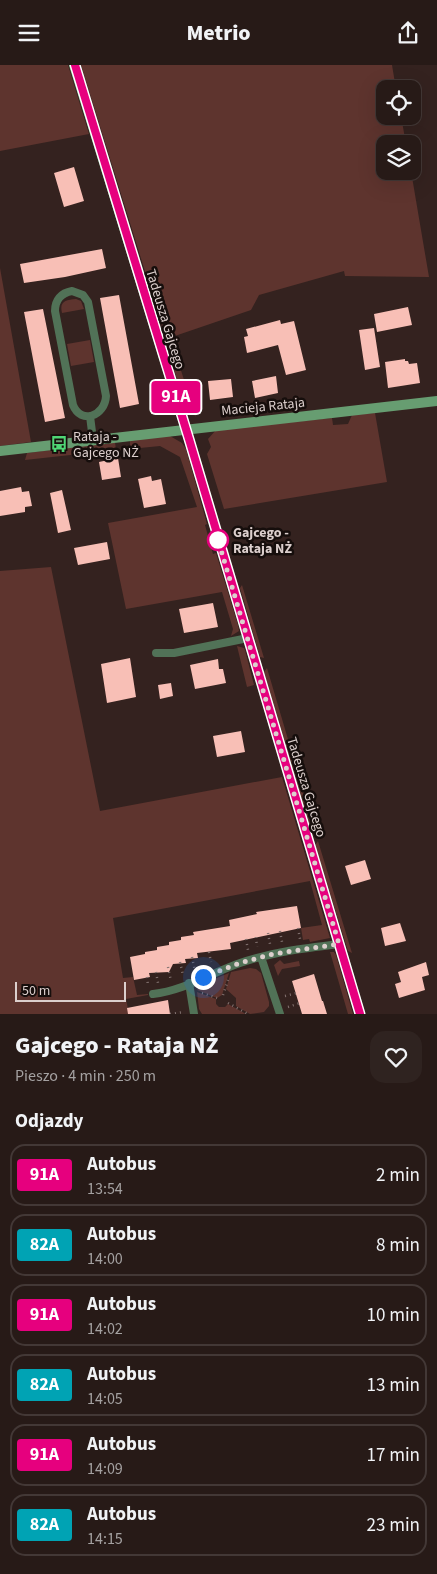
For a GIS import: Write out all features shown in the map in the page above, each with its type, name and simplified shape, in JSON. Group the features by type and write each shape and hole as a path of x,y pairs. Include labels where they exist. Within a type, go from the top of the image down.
{"street":[{"name":"Tadeusza Gajcego","path":"74,65 186,429 360,1014"},
{"name":"Macieja Rataja","path":"0,451 437,401"}],"lane":[{"path":"68,292 79,293 87,298 106,396 104,407 96,414 90,416 78,412 73,405 55,311 58,300 68,292"},
{"path":"90,416 93,440"},
{"path":"156,653 174,653 248,638"},
{"path":"153,994 169,991 186,981 240,963 259,953 339,944"},
{"path":"259,953 282,1011"},
{"path":"186,981 190,1013"}],"path":[{"path":"298,928 300,942"},
{"path":"280,931 282,945"},
{"path":"268,933 270,947"},
{"path":"256,937 259,953"},
{"path":"246,939 249,951"},
{"path":"209,952 212,966"},
{"path":"192,957 195,973"},
{"path":"180,962 186,981"},
{"path":"168,967 171,983"},
{"path":"156,972 159,987"},
{"path":"282,997 297,993"},
{"path":"228,1003 248,1014"},
{"path":"282,1011 300,1003"},
{"path":"170,1014 190,1013"}],"shaded area":[{"path":"0,65 68,65 89,134 0,151"},
{"path":"81,65 392,65 394,80 376,80 376,125 403,125 404,135 376,135 376,180 413,180 429,277 345,276 344,271 259,295 251,310 166,339"},
{"path":"0,268 31,442 0,446"},
{"path":"76,299 81,301 84,309 62,313 61,309 64,302"},
{"path":"90,340 94,362 71,366 67,344"},
{"path":"176,355 196,417 185,404 171,360"},
{"path":"375,413 387,482 224,509 207,454 211,447 208,439 216,430 332,418 333,425 348,424 352,415"},
{"path":"170,436 182,443 186,449 207,524 205,525 213,554 216,553 238,625 239,631 231,636 233,629 222,592 126,609 108,523 197,507 180,457 160,446 130,449 130,440"},
{"path":"115,442 116,450 25,460 27,453"},
{"path":"51,567 100,811 282,777 330,938 310,942 309,939 303,940 301,928 322,925 310,881 113,918 123,978 133,977 137,995 148,994 126,999 129,1014 0,1014 0,571"},
{"path":"242,585 264,658 260,657 240,588"},
{"path":"237,646 245,650 254,685 247,687"},
{"path":"267,668 315,831 311,829 264,672"},
{"path":"318,841 352,953 348,951 315,845"},
{"path":"330,952 334,952 336,955 353,1014 348,1014"},
{"path":"280,960 284,964 299,961 300,966 282,969 278,976 274,965"},
{"path":"250,968 256,969 261,973 269,1002 269,1006 264,1012 250,1014 236,1006 236,998 226,989 231,972"},
{"path":"229,973 222,995 217,998 197,990 202,984"},
{"path":"197,992 216,999 216,1004 219,1007 225,1007 228,1004 246,1014 202,1014 199,1009"}],"building":[{"path":"74,167 84,201 64,207 54,173"},
{"path":"102,249 106,268 24,283 20,264"},
{"path":"119,295 139,404 120,408 100,298"},
{"path":"408,307 412,325 377,332 374,314"},
{"path":"43,309 65,418 45,422 24,312"},
{"path":"280,320 281,324 294,321 306,370 286,375 278,345 247,353 244,337 248,336 246,329"},
{"path":"374,328 380,367 365,370 359,330"},
{"path":"405,359 409,364 417,363 420,383 388,388 385,362"},
{"path":"276,376 278,393 255,398 252,381"},
{"path":"231,379 233,397 210,400 208,381"},
{"path":"118,458 121,477 102,480 99,462"},
{"path":"151,476 152,481 161,479 166,504 144,508 138,479"},
{"path":"21,487 22,492 29,491 32,506 25,507 25,512 0,516 0,491"},
{"path":"62,490 71,530 58,533 50,493"},
{"path":"107,542 110,559 78,565 74,548"},
{"path":"213,603 218,627 184,633 179,609"},
{"path":"130,658 136,697 107,703 101,664"},
{"path":"218,659 219,669 223,669 226,683 195,689 190,665"},
{"path":"171,683 173,696 160,699 158,685"},
{"path":"241,731 245,752 217,757 213,736"},
{"path":"365,860 371,879 351,885 345,866"},
{"path":"297,906 301,928 230,943 231,949 197,953 198,958 185,959 186,963 173,964 169,972 149,973 150,977 134,980 130,957 157,950 157,947 169,945 169,942 181,940 181,937 194,935 193,932 230,926 229,920 257,914 256,912"},
{"path":"400,923 406,941 385,946 381,928"},
{"path":"426,962 429,975 422,977 425,990 399,998 395,984 401,982 398,972"},
{"path":"314,974 327,1014 302,1014 292,981"},
{"path":"168,1000 170,1014 128,1014 127,1008"}],"bus line":[{"name":"91A","path":"75,65 189,439 360,1014"}],"place":[{"name":"Rataja - Gajcego NŻ","path":"59,444"},
{"name":"Gajcego - Rataja NŻ","path":"218,540"}],"route":[{"path":"203,977 240,963 273,954 339,944 218,540"}]}
